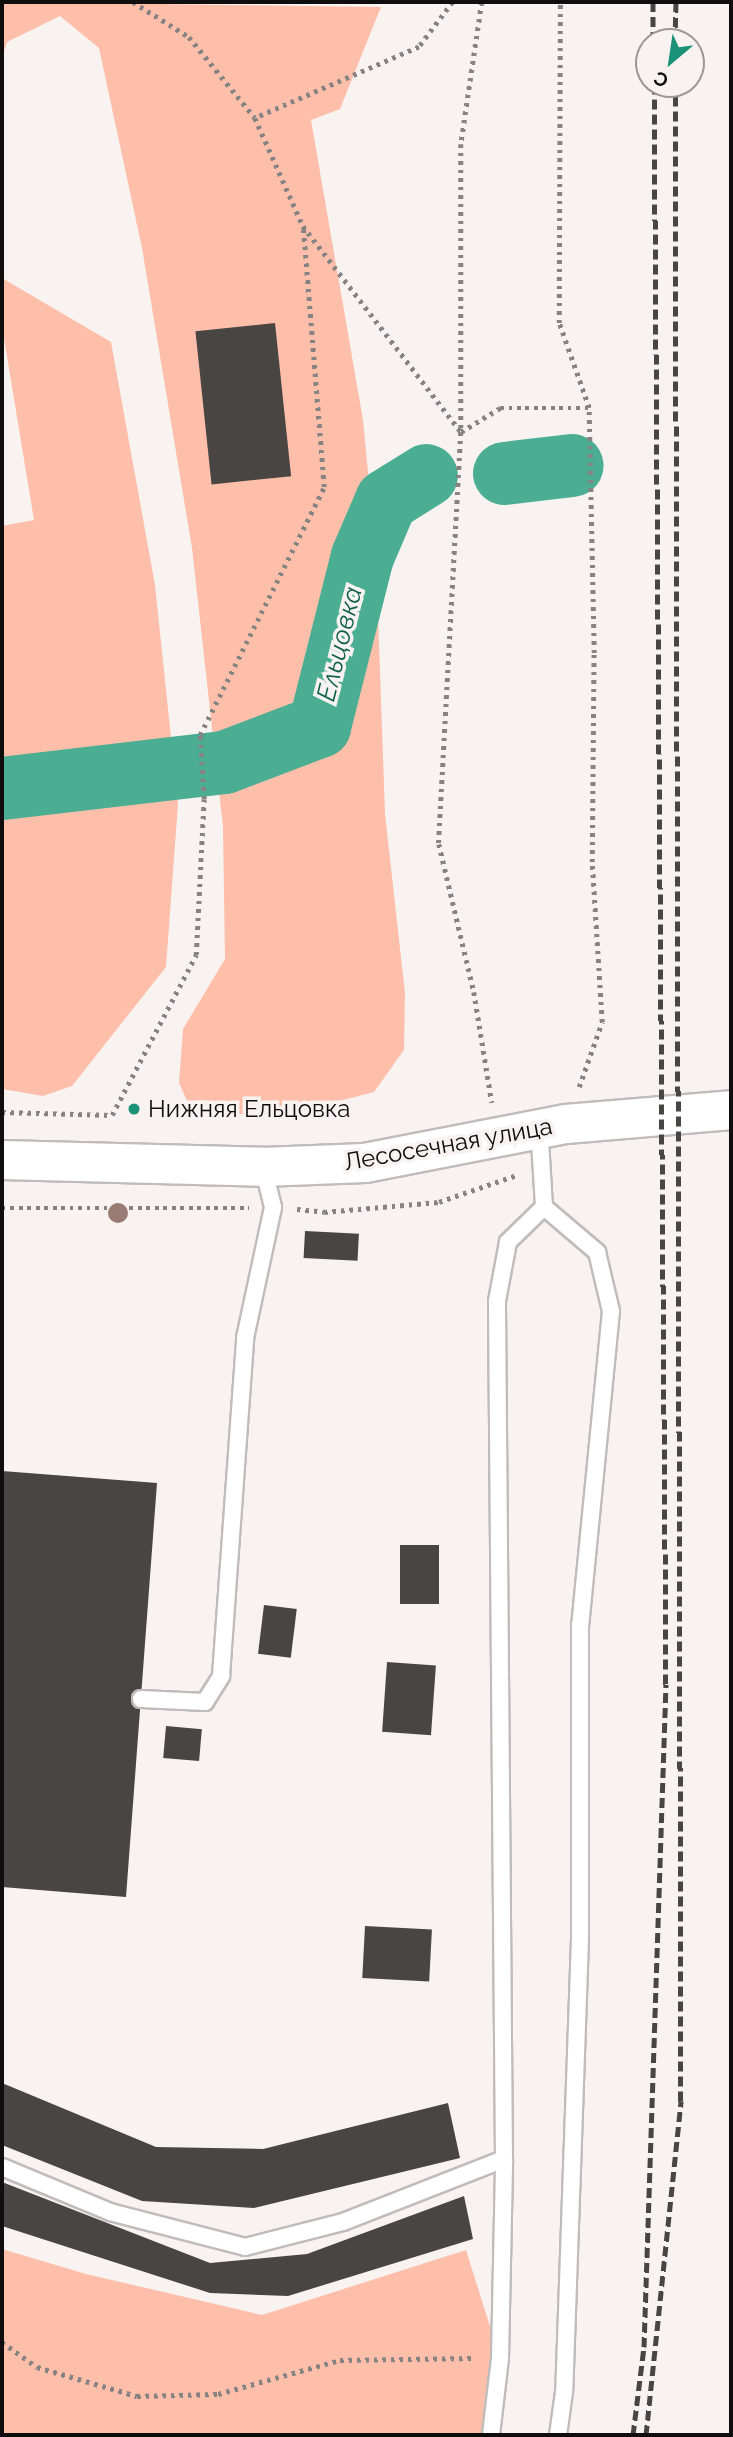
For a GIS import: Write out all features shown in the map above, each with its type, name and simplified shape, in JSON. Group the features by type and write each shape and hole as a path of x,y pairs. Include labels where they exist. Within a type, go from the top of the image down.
{"street":[{"name":"Лесосечная улица","path":"2,1160 262,1167 365,1163 497,1135 553,1132 729,1111"}],"lane":[{"path":"492,2435 500,2358 504,2159 497,1301 508,1242 544,1207 553,1132"},
{"path":"141,1699 205,1702 221,1676 245,1338 273,1207 262,1167"},
{"path":"544,1207 597,1252 611,1311 580,1625 580,1939 564,2392 558,2435"},
{"path":"2,2167 110,2212 245,2246 343,2222 504,2159"}],"path":[{"path":"133,2 189,37 255,118 303,226 461,432"},
{"path":"255,118 419,47 453,2"},
{"path":"482,2 461,144 461,432 439,844 474,992 497,1135"},
{"path":"553,1132 602,1022 592,862 594,653 589,408 559,323 559,2"},
{"path":"2,1112 112,1115 196,955 204,799 200,735 324,487 303,226"},
{"path":"461,432 500,408 589,408"},
{"path":"2,2342 37,2367 137,2396 218,2394 340,2360 500,2358"}],"shaded area":[{"path":"2,2 381,7 340,109 311,120 363,420 376,556 385,814 405,993 404,1050 374,1092 289,1114 193,1114 179,1083 183,1029 225,959 223,827 192,548 142,248 99,48 60,16 7,42 2,58"},
{"path":"2,278 111,342 155,585 178,804 166,967 72,1086 43,1096 2,1089 2,526 34,520 2,326"},
{"path":"2,2249 86,2274 262,2315 466,2250 500,2358 490,2435 2,2435"}],"building":[{"path":"275,323 291,476 212,485 195,331"},
{"path":"305,1231 359,1234 358,1261 304,1258"},
{"path":"2,1471 157,1483 126,1897 2,1887"},
{"path":"400,1545 439,1545 439,1604 400,1604"},
{"path":"264,1605 297,1609 291,1658 258,1654"},
{"path":"387,1662 436,1665 431,1735 382,1732"},
{"path":"166,1726 202,1729 199,1761 163,1758"},
{"path":"365,1926 432,1930 429,1981 362,1978"},
{"path":"2,2083 156,2147 263,2149 448,2103 460,2158 254,2208 142,2201 2,2145"},
{"path":"2,2182 210,2263 307,2254 464,2196 473,2239 288,2296 210,2293 2,2226"}],"waterway":[{"name":"Ельцовка","path":"504,473 572,465"},
{"name":"Ельцовка","path":"2,788 224,762 319,726 362,556 386,500 426,475"}],"railway":[{"path":"653,2 653,28"},
{"path":"675,28 676,2"},
{"path":"633,2435 644,2347 666,1684 654,98"},
{"path":"646,2435 681,2101 675,98"}],"place":[{"name":"Нижняя Ельцовка","path":"134,1109"}]}
